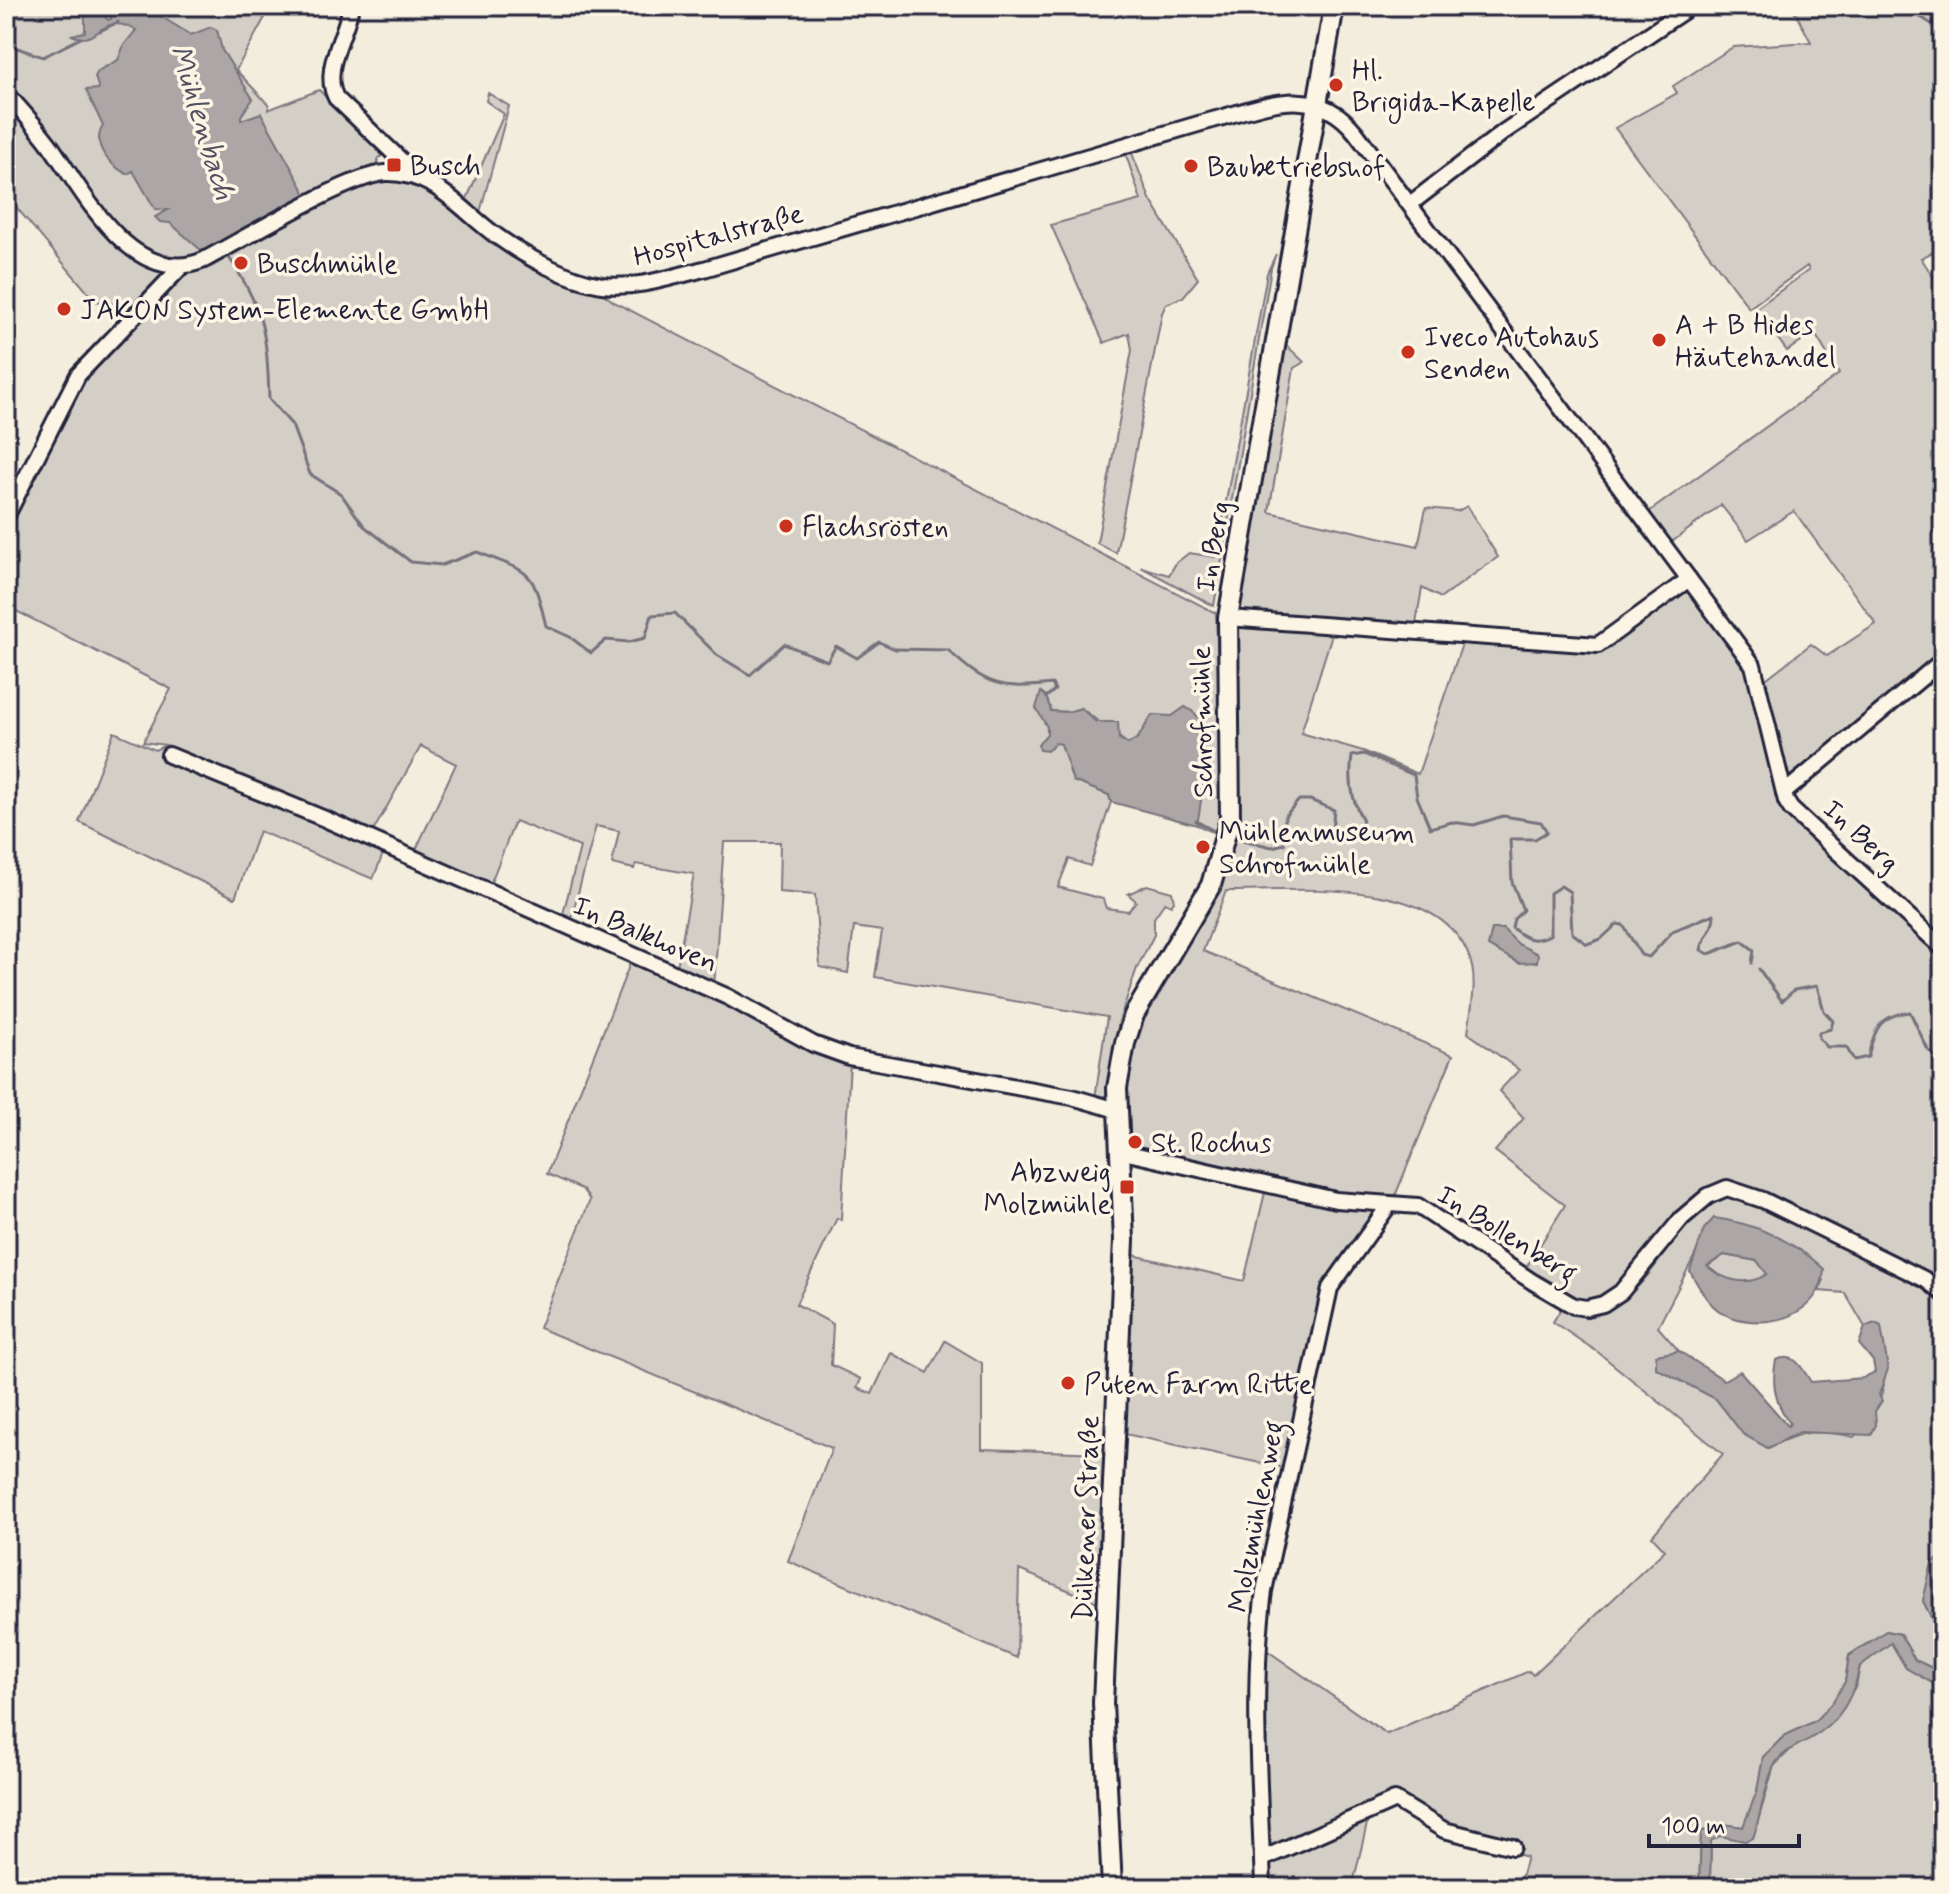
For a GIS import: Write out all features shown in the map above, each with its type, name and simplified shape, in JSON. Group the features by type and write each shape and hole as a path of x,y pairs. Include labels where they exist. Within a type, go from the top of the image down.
{"main road":[{"name":"In Berg","path":"1228,618 1334,6"},
{"name":"Schrofmühle","path":"1117,1110 1120,1064 1129,1029 1211,885 1230,819 1228,618"},
{"name":"Dülkener Straße","path":"1112,1888 1103,1703 1124,1240 1117,1110"}],"street":[{"path":"351,6 331,71 331,88 336,98 407,166 406,175"},
{"path":"1410,204 1505,131 1691,6"},
{"path":"6,93 40,131 116,234 151,261 182,266"},
{"name":"Hospitalstraße","path":"182,266 204,260 340,189 384,173 425,180 443,190 497,237 546,264 599,284 633,285 704,269 1205,122 1288,102 1318,102"},
{"name":"In Berg","path":"1318,102 1343,116 1753,665 1784,793 1791,809 1943,948"},
{"path":"384,173 390,150"},
{"path":"6,517 78,375 182,266"},
{"name":"In Berg","path":"1228,618 1598,645 1689,579"},
{"name":"In Berg","path":"1784,793 1943,660"},
{"name":"In Balkhoven","path":"169,755 325,819 728,997 813,1044 849,1057 1072,1097 1117,1110"},
{"name":"In Bollenberg","path":"1119,1151 1336,1200 1418,1206 1533,1282 1580,1308 1595,1307 1617,1296 1682,1218 1708,1196 1727,1188 1763,1200 1926,1280 1943,1293"},
{"name":"Molzmühlenweg","path":"1263,1888 1258,1681 1264,1591 1327,1298 1389,1205"},
{"path":"1262,1859 1395,1800 1444,1830 1513,1847"}],"shaded area":[{"path":"6,6 263,6 269,10 236,70 269,105 268,110 319,90 384,154 378,159 378,170 427,188 526,258 601,292 614,302 1216,613 1222,798 1219,835 1197,825 1203,748 1200,720 1152,715 1138,738 1128,744 1081,708 1068,712 1051,711 1046,696 1047,734 1051,748 1055,742 1061,743 1073,781 1109,795 1111,802 1090,866 1069,859 1058,887 1103,899 1106,908 1128,911 1136,901 1128,894 1147,885 1172,892 1174,901 1171,905 1165,902 1154,918 1154,935 1137,968 1119,1021 1105,1100 1095,1098 1107,1017 875,977 882,931 854,927 848,973 820,967 815,895 779,892 780,842 724,842 714,987 676,972 694,874 636,864 634,869 612,864 619,831 596,826 569,927 561,922 580,847 515,821 488,890 413,856 456,764 421,746 371,835 387,844 373,879 259,831 235,898 79,822 114,732 155,750 166,745 143,742 171,689 6,606 6,530 85,377 135,306 95,301 6,195"},
{"path":"1792,6 1943,6 1943,247 1921,258 1943,292 1943,656 1792,782 1787,779 1762,682 1811,644 1827,656 1876,624 1794,511 1748,540 1721,505 1669,544 1646,514 1839,374 1814,332 1787,351 1758,312 1758,307 1809,270 1807,266 1749,308 1615,128 1677,93 1673,86 1733,47 1811,42"},
{"path":"488,93 509,106 479,216 465,203 504,114 486,101"},
{"path":"1130,148 1150,199 1198,279 1183,297 1166,304 1162,313 1116,553 1097,543 1132,350 1129,333 1104,343 1051,225 1141,200 1124,149"},
{"path":"1276,254 1271,268 1214,606 1141,567 1169,575 1176,563 1189,553 1216,557 1267,273"},
{"path":"1287,303 1292,304 1286,345 1304,362 1294,368 1269,512 1418,546 1426,508 1458,511 1467,506 1498,557 1441,598 1422,588 1416,623 1409,629 1238,616 1236,598"},
{"path":"1682,588 1689,589 1746,671 1778,805 1943,954 1943,1286 1722,1184 1616,1293 1581,1305 1524,1271 1565,1205 1495,1151 1524,1118 1499,1091 1519,1070 1468,1033 1473,973 1468,954 1451,929 1426,911 1395,899 1324,890 1226,891 1203,951 1453,1055 1393,1201 1337,1197 1127,1143 1121,1090 1133,1031 1228,857 1233,624 1334,628 1301,733 1363,751 1418,774 1464,638 1597,649"},
{"path":"631,961 850,1062 841,1220 837,1218 796,1304 833,1324 831,1365 861,1379 857,1388 872,1394 891,1353 928,1373 945,1341 982,1363 982,1449 1104,1453 1097,1602 1019,1570 1017,1658 788,1561 832,1448 539,1328 590,1200 582,1189 547,1174"},
{"path":"1266,1188 1377,1208 1379,1214 1328,1286 1304,1370 1283,1468 1125,1434 1129,1254 1244,1281"},
{"path":"1724,1193 1740,1194 1943,1297 1943,1556 1932,1564 1923,1601 1943,1641 1943,1673 1915,1660 1900,1634 1886,1631 1849,1655 1845,1682 1832,1703 1815,1721 1784,1736 1763,1757 1757,1791 1743,1827 1723,1824 1701,1832 1699,1888 1518,1888 1527,1857 1447,1833 1395,1802 1370,1811 1352,1888 1265,1888 1262,1647 1387,1734 1529,1671 1533,1675 1665,1550 1652,1536 1723,1454 1599,1353 1553,1322 1563,1305 1600,1309 1619,1302 1636,1289 1691,1218","holes":["1714,1218 1778,1236 1824,1280 1819,1291 1845,1293 1865,1327 1875,1323 1884,1384 1878,1407 1854,1437 1810,1433 1768,1448 1743,1434 1716,1399 1656,1368 1656,1355 1679,1351 1658,1327"]},
{"path":"1724,1255 1757,1261 1768,1274 1744,1282 1721,1276 1707,1267"},
{"path":"1891,1642 1906,1668 1943,1689 1943,1888 1714,1888 1710,1881 1711,1841 1720,1835 1745,1841 1753,1838 1774,1766 1795,1745 1819,1733 1856,1686 1860,1666"}],"water":[{"path":"85,6 96,6 108,20 111,19 110,6 144,6 191,35 211,27 217,30 222,50 253,99 241,120 261,113 307,196 202,251 170,223 160,222 155,217 168,210 155,209 133,171 127,174 120,170 104,154 99,140 103,126 86,90 99,89 95,77 98,71 118,60 124,45 136,30 114,24 88,37 72,35 85,32"},
{"path":"1041,692 1046,696 1051,711 1068,712 1081,708 1096,722 1118,722 1119,739 1128,744 1138,738 1152,715 1172,716 1185,707 1194,712 1200,720 1204,743 1197,825 1111,802 1109,795 1073,781 1061,744 1055,743 1047,751 1040,750 1038,744 1047,734 1047,727 1036,708"},
{"path":"1492,929 1503,929 1518,944 1538,954 1537,962 1519,963 1488,946"},
{"path":"1714,1218 1729,1220 1759,1229 1800,1250 1824,1269 1814,1298 1804,1308 1777,1320 1746,1321 1724,1314 1706,1298 1690,1271 1704,1229","holes":["1724,1255 1757,1261 1767,1274 1744,1281 1728,1279 1707,1266"]},
{"path":"1875,1323 1881,1326 1888,1369 1871,1435 1800,1432 1768,1448 1743,1434 1716,1399 1656,1368 1656,1355 1679,1351 1724,1380 1740,1371 1788,1426 1790,1423 1776,1393 1776,1360 1793,1359 1811,1382 1863,1378 1875,1372 1873,1361 1859,1344 1865,1327"},
{"path":"1943,1556 1943,1574 1934,1601 1943,1616 1943,1641 1923,1601 1932,1563"},
{"path":"1886,1631 1900,1634 1915,1660 1943,1673 1943,1689 1906,1668 1891,1643 1860,1666 1851,1695 1835,1720 1788,1751 1774,1766 1753,1838 1745,1841 1720,1836 1711,1841 1710,1881 1714,1888 1699,1888 1701,1832 1723,1824 1743,1827 1757,1791 1763,1757 1784,1736 1815,1721 1832,1703 1845,1682 1849,1656"}],"waterway":[{"path":"1903,6 1943,31"},
{"name":"Mühlenbach","path":"100,31 118,22"},
{"name":"Mühlenbach","path":"6,44 43,57 81,38"},
{"name":"Mühlenbach","path":"226,253 239,272 261,322 267,356 269,399 292,425 310,474 341,494 364,526 411,562 442,565 477,552 519,570 533,582 546,626 570,637 591,653 606,640 629,642 645,638 652,615 675,613 717,655 750,675 784,644 827,661 836,646 857,658 879,642 895,649 948,650 984,678 1006,685 1052,684 1055,690 1046,697"},
{"name":"Mühlenbach","path":"1234,838 1272,847 1284,844 1285,816 1299,800 1310,800 1334,810 1332,831 1354,830 1363,820 1352,789 1352,756 1364,754 1414,775 1417,797 1430,828 1452,822 1474,825 1503,816 1541,822 1547,832 1535,839 1510,839 1512,882 1523,910 1514,919 1512,928 1526,937 1539,939 1550,935 1550,893 1561,886 1570,892 1572,933 1587,944 1601,939 1617,924 1623,925 1641,955 1649,957 1673,931 1714,914 1701,950 1709,954 1742,941 1754,950 1752,963"},
{"name":"Mühlenbach","path":"1196,821 1218,833"},
{"name":"Mühlenbach","path":"1759,969 1782,1001 1794,990 1817,986 1824,1011 1833,1021 1831,1029 1819,1032 1819,1038 1827,1047 1846,1047 1854,1060 1868,1057 1876,1031 1885,1020 1910,1012 1928,1050 1938,1059 1939,1071 1943,1075"}],"place":[{"name":"Hl. Brigida-Kapelle","path":"1336,85"},
{"name":"Busch","path":"394,165"},
{"name":"Baubetriebshof","path":"1191,166"},
{"name":"Buschmühle","path":"241,263"},
{"name":"JAKON System-Elemente GmbH","path":"64,309"},
{"name":"A + B Hides Häutehandel","path":"1659,340"},
{"name":"Iveco Autohaus Senden","path":"1408,352"},
{"name":"Flachsrösten","path":"786,526"},
{"name":"Mühlenmuseum Schrofmühle","path":"1203,847"},
{"name":"St. Rochus","path":"1135,1142"},
{"name":"Abzweig Molzmühle","path":"1127,1187"},
{"name":"Puten Farm Ritte","path":"1068,1383"}]}
